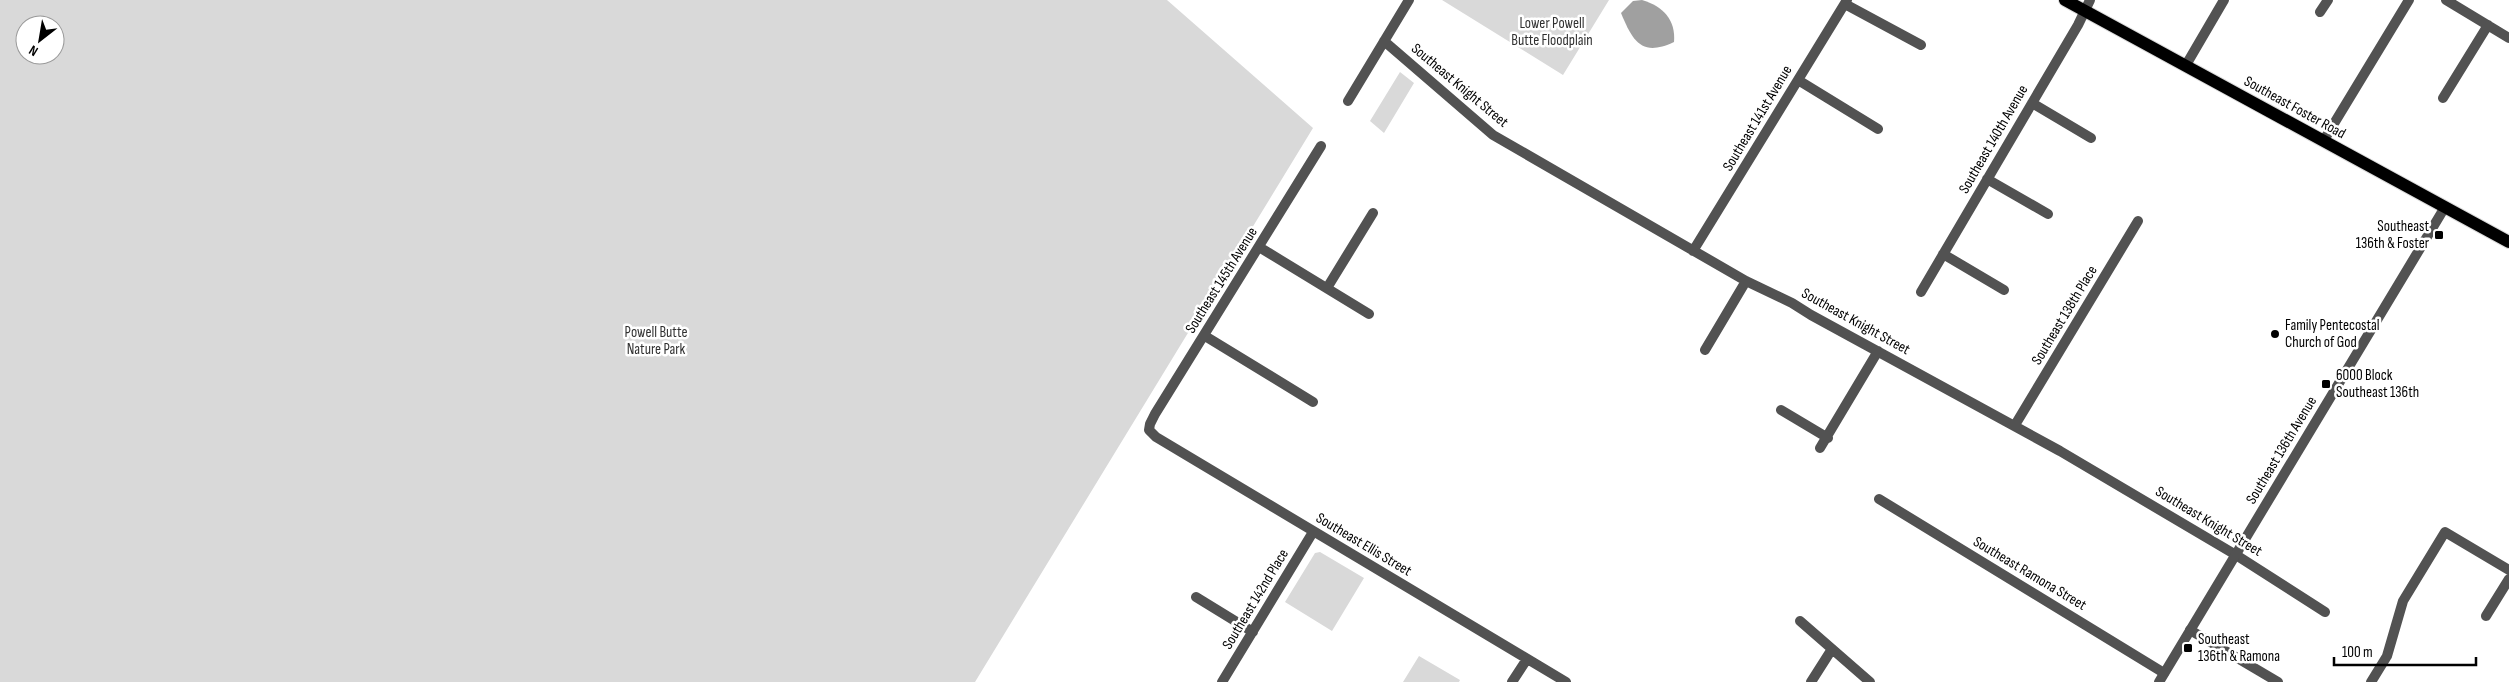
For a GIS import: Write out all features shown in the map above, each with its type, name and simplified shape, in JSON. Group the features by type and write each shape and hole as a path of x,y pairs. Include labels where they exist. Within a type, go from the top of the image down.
{"main road":[{"name":"Southeast Foster Road","path":"2066,0 2087,5 2186,65 2509,242"}],"street":[{"path":"1348,101 1409,0"},
{"path":"2186,65 2224,0"},
{"path":"2320,12 2328,0"},
{"path":"2324,140 2409,0"},
{"path":"2446,0 2509,38"},
{"path":"1846,2 1920,45"},
{"name":"Southeast 141st Avenue","path":"1693,251 1846,2"},
{"name":"Southeast 140th Avenue","path":"1920,292 2032,104 2087,5"},
{"path":"2443,98 2488,25"},
{"name":"Southeast Knight Street","path":"1384,41 1493,135 1746,282 1792,303 1811,316 2015,425 2236,555 2325,612"},
{"path":"1798,80 1878,129"},
{"path":"2032,104 2091,138"},
{"name":"Southeast 145th Avenue","path":"1149,430 1153,418 1321,146"},
{"path":"1987,179 2048,214"},
{"name":"Southeast 136th Avenue","path":"2162,678 2445,207"},
{"path":"1327,288 1373,212"},
{"name":"Southeast 138th Place","path":"2015,425 2138,221"},
{"path":"1259,246 1369,314"},
{"path":"1943,254 2004,290"},
{"path":"1705,350 1746,282"},
{"path":"1205,336 1313,402"},
{"path":"1820,448 1828,438 1878,351"},
{"path":"1781,410 1828,438"},
{"name":"Southeast Ellis Street","path":"1149,430 1156,437 1313,532 1566,682"},
{"name":"Southeast Ramona Street","path":"1879,499 2162,678"},
{"name":"Southeast 142nd Place","path":"1222,682 1313,532"},
{"path":"2370,682 2387,656 2394,639 2397,617 2403,601 2445,532 2509,570"},
{"path":"2486,616 2509,579"},
{"path":"1196,597 1253,632"},
{"path":"1800,621 1870,682"},
{"path":"2190,630 2278,682"},
{"path":"1811,682 1832,649"},
{"path":"1512,682 1527,659"}],"green space":[{"name":"Powell Butte Nature Park","path":"0,0 1167,0 1313,128 975,682 0,682"},
{"name":"Lower Powell Butte Floodplain","path":"1442,0 1609,0 1563,75"},
{"path":"1400,72 1414,83 1384,133 1370,121"},
{"path":"1320,552 1364,578 1332,631 1285,602 1315,553"},
{"path":"1419,656 1460,680 1459,682 1403,682"}],"shaded area":[{"path":"1642,0 1656,6 1667,15 1673,27 1674,42 1654,48 1646,47 1635,39 1621,13 1633,1"}],"place":[{"name":"Southeast 136th & Foster","path":"2439,235"},
{"name":"Family Pentecostal Church of God","path":"2275,334"},
{"name":"6000 Block Southeast 136th","path":"2326,384"},
{"name":"Southeast 136th & Ramona","path":"2188,648"}]}
